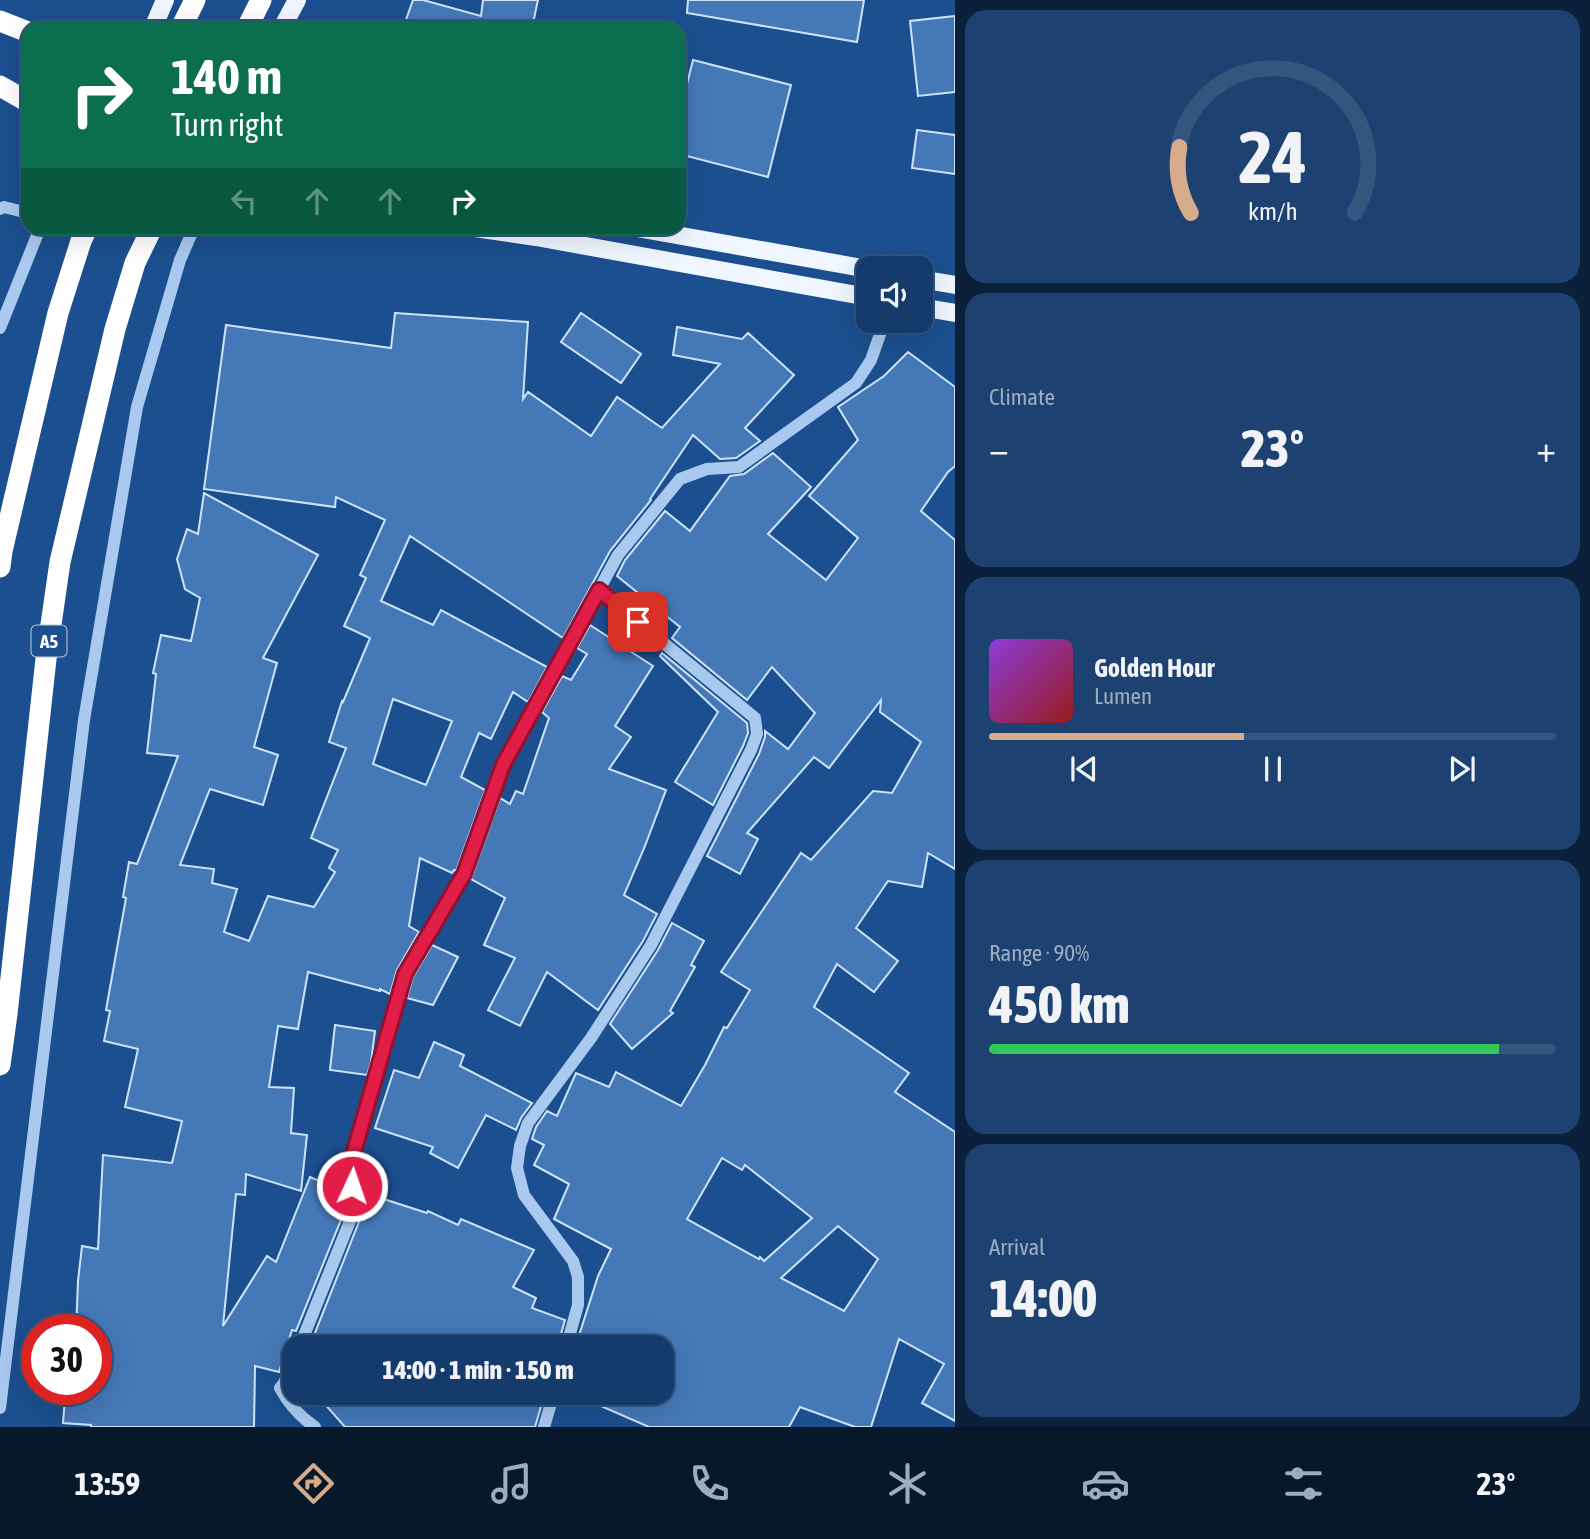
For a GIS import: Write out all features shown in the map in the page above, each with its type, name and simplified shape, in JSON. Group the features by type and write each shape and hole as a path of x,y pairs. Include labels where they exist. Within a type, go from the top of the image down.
{"highway":[{"path":"184,21 195,0"},
{"path":"250,21 261,0"},
{"path":"0,20 21,29"},
{"path":"0,86 21,98"},
{"path":"0,567 58,313 84,235"},
{"name":"A5","path":"0,1065 46,659 60,562 115,329 135,263 149,235"}],"main road":[{"path":"156,21 165,0"},
{"path":"286,21 297,0"},
{"path":"522,235 856,295"},
{"path":"676,235 856,267"},
{"path":"933,281 955,285"},
{"path":"933,309 955,313"}],"street":[{"path":"0,209 4,207 21,211"},
{"path":"0,328 37,235"},
{"path":"0,1408 84,720 136,407 180,260 191,235"},
{"path":"304,1335 354,1211 351,1162 405,974 464,874 503,765 618,555 680,479 706,469 739,467 856,383 871,360 880,333"},
{"path":"570,1335 578,1305 578,1277 573,1261 524,1195 517,1168 520,1146 528,1123 592,1038 651,945 757,734 755,718 599,590"},
{"path":"291,1405 315,1427"},
{"path":"544,1427 550,1405"}],"building":[{"path":"413,0 423,0 481,16 483,0 538,0 534,21 406,21"},
{"path":"688,0 864,0 857,42 687,13"},
{"path":"955,16 955,92 918,96 910,21"},
{"path":"693,60 791,85 768,177 686,156 686,88"},
{"path":"917,130 955,135 955,174 912,168"},
{"path":"395,313 528,322 523,399 528,392 591,436 617,397 662,428 720,364 673,355 677,327 742,339 748,333 794,375 745,428 760,441 736,458 720,459 693,435 651,500 610,551 563,638 410,536 381,601 433,625 441,610 547,667 528,702 513,692 491,739 479,733 461,777 485,790 456,871 452,873 420,858 409,926 419,932 397,970 390,994 380,989 308,972 298,1029 278,1026 269,1087 294,1088 291,1133 307,1135 301,1191 246,1174 245,1195 236,1194 223,1326 267,1256 276,1262 310,1177 344,1191 345,1210 296,1331 292,1330 290,1335 282,1335 282,1362 279,1372 255,1366 254,1427 91,1427 63,1423 64,1405 112,1405 112,1314 77,1314 82,1246 98,1249 103,1155 172,1163 182,1121 125,1107 138,1049 104,1041 110,1011 106,1010 126,898 123,897 129,862 137,864 178,756 147,753 156,674 153,673 161,635 191,641 200,598 185,589 177,559 187,529 198,534 204,493 318,555 263,658 277,663 254,747 278,755 263,805 210,789 180,865 214,869 212,883 237,889 224,932 249,941 268,896 314,907 335,872 329,868 338,850 311,838 346,748 329,742 342,701 370,638 344,626 366,578 360,575 385,520 336,497 335,507 204,489 226,325 391,348","holes":["393,699 452,721 426,785 373,764"]},
{"path":"581,313 641,354 621,383 561,342"},
{"path":"908,352 955,387 955,466 921,511 955,540 955,869 928,853 922,887 888,881 856,928 898,961 874,992 837,964 814,1007 909,1073 895,1092 955,1132 955,1421 922,1403 944,1364 899,1339 871,1427 855,1427 800,1407 789,1427 649,1427 599,1405 674,1405 674,1335 579,1335 598,1276 611,1249 554,1219 569,1184 534,1165 544,1145 532,1139 536,1127 547,1111 557,1116 576,1073 609,1087 616,1072 681,1106 724,1027 727,1028 750,990 721,972 801,853 811,860 873,791 892,793 921,742 880,712 881,700 829,768 814,757 747,833 758,839 740,874 707,856 759,754 765,731 788,749 815,713 772,667 747,700 672,638 680,627 617,576 625,560 665,511 690,531 730,476 744,474 773,453 811,487 768,534 826,580 858,538 809,496 858,440 838,407 884,376","holes":["722,1158 742,1170 745,1165 812,1218 764,1261 687,1219","838,1226 878,1259 844,1311 781,1278"]},
{"path":"590,625 653,666 615,726 631,737 609,769 666,790 624,895 657,914 643,941 598,1010 547,972 520,1026 488,1010 515,958 484,945 505,898 471,879 500,798 510,804 516,791 523,794 549,718 542,712 562,676 571,680 587,654 577,648"},
{"path":"662,653 747,723 748,733 743,746 713,805 675,782 718,712 660,656"},
{"path":"672,923 704,941 691,965 695,967 670,1011 673,1013 632,1049 610,1024 658,950"},
{"path":"432,945 458,957 433,1005 407,998 413,977"},
{"path":"335,1025 375,1031 367,1075 330,1070"},
{"path":"434,1042 464,1055 460,1066 532,1103 516,1130 486,1115 458,1168 430,1153 433,1147 375,1128 394,1070 419,1078"},
{"path":"365,1193 427,1213 428,1211 458,1225 461,1219 534,1250 513,1287 536,1298 532,1308 565,1320 561,1335 314,1335 362,1214 362,1198 364,1199"},
{"path":"326,1405 541,1405 535,1427 345,1427"}],"route":[{"path":"352,1186 351,1162 405,974 464,874 503,765 599,590 638,622"}]}
